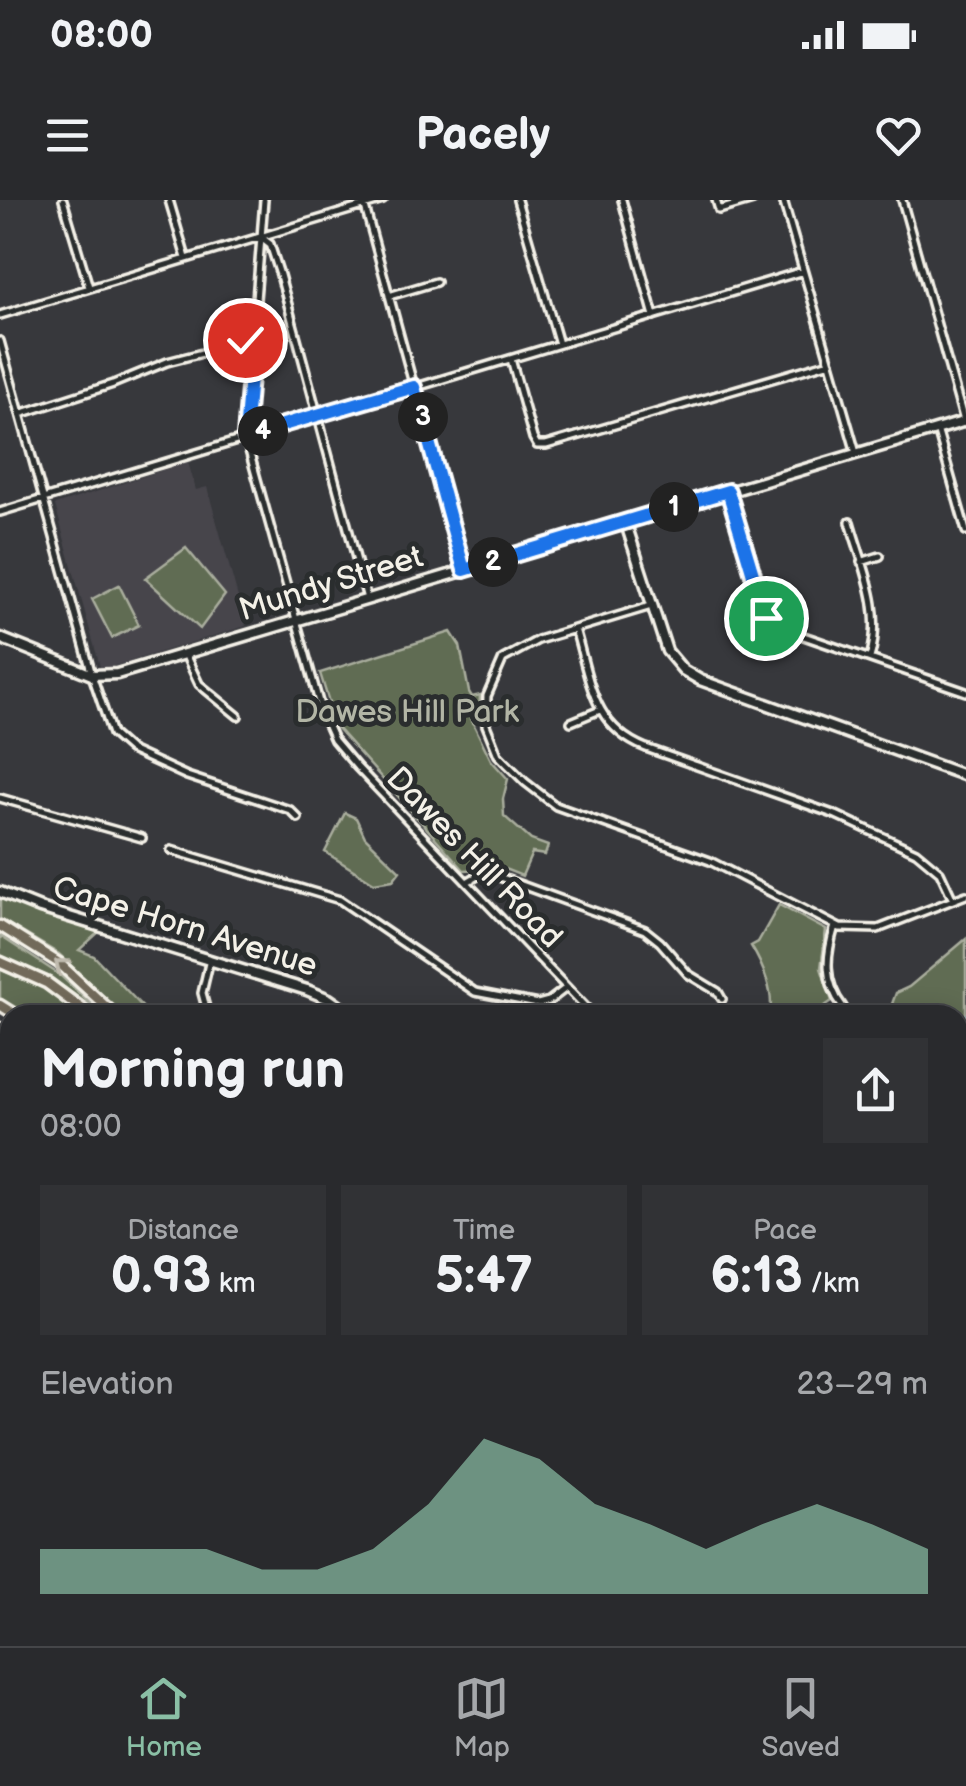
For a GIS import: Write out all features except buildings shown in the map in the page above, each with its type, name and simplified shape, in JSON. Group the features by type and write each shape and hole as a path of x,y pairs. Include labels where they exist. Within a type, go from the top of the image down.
{"highway":[{"path":"0,962 47,983 77,1005"}],"main road":[{"path":"0,926 69,971 105,1005"}],"street":[{"path":"63,200 89,287"},
{"path":"169,200 186,258"},
{"name":"Dawes Hill Road","path":"264,200 245,436 322,714 334,740 583,1005"},
{"path":"0,315 383,200"},
{"path":"518,200 559,344"},
{"path":"622,200 654,316"},
{"path":"716,200 719,210 753,200"},
{"path":"784,200 856,453"},
{"path":"902,200 965,421"},
{"path":"364,206 464,570"},
{"path":"261,237 270,244 367,600"},
{"path":"0,512 804,271"},
{"path":"389,296 436,282"},
{"path":"20,414 166,362 253,340"},
{"path":"0,342 108,727 126,748 207,785 290,810 298,818"},
{"path":"511,359 531,434 538,445 549,445 830,362"},
{"name":"Mundy Street","path":"92,676 117,674 965,421"},
{"path":"937,429 966,532"},
{"path":"728,491 770,624 966,692"},
{"path":"625,521 667,651 695,678 966,776"},
{"path":"850,522 876,618 870,658"},
{"path":"861,562 880,556"},
{"path":"651,606 530,643 504,659 490,687 485,710 490,739 502,760 556,806 719,865 848,930 878,929 966,895"},
{"path":"575,629 600,710 613,729 636,744 836,814 916,852 940,872 954,900"},
{"path":"0,638 92,676"},
{"path":"185,654 204,690 238,716"},
{"path":"571,722 600,710"},
{"path":"0,798 142,838"},
{"path":"171,850 340,900 475,992 538,1004 567,988"},
{"path":"466,882 484,874 505,878 638,926 655,937 688,974 718,992 722,999"},
{"name":"Cape Horn Avenue","path":"0,892 40,908 316,993 336,1005"},
{"path":"835,926 827,966 831,988 842,1005"},
{"path":"205,1005 202,993 210,960"}],"shaded area":[{"path":"188,462 196,490 207,487 246,626 101,670 55,505"}],"green space":[{"path":"186,548 225,595 200,629 145,578"},
{"path":"119,585 139,625 112,638 92,599"},
{"name":"Dawes Hill Park","path":"451,632 460,646 469,692 472,697 480,695 479,714 471,719 491,760 508,779 504,816 531,840 548,846 545,855 532,853 522,876 502,868 464,870 337,728 320,673"},
{"path":"345,813 356,818 365,837 400,871 393,880 374,883 325,852"},
{"path":"0,896 100,931 79,950 94,956 141,1005 113,1005 59,954 0,919"},
{"path":"779,905 826,930 821,968 832,1001 826,1005 771,1005 763,970 751,946 758,942"},
{"path":"0,936 60,975 92,1005 52,978 0,956"},
{"path":"966,939 966,1005 892,1005 896,993 909,987"},
{"path":"0,969 44,988 67,1005 9,1005 0,999"}],"route":[{"path":"245,340 253,340 245,436 414,387 464,570 728,491 766,618"}]}
